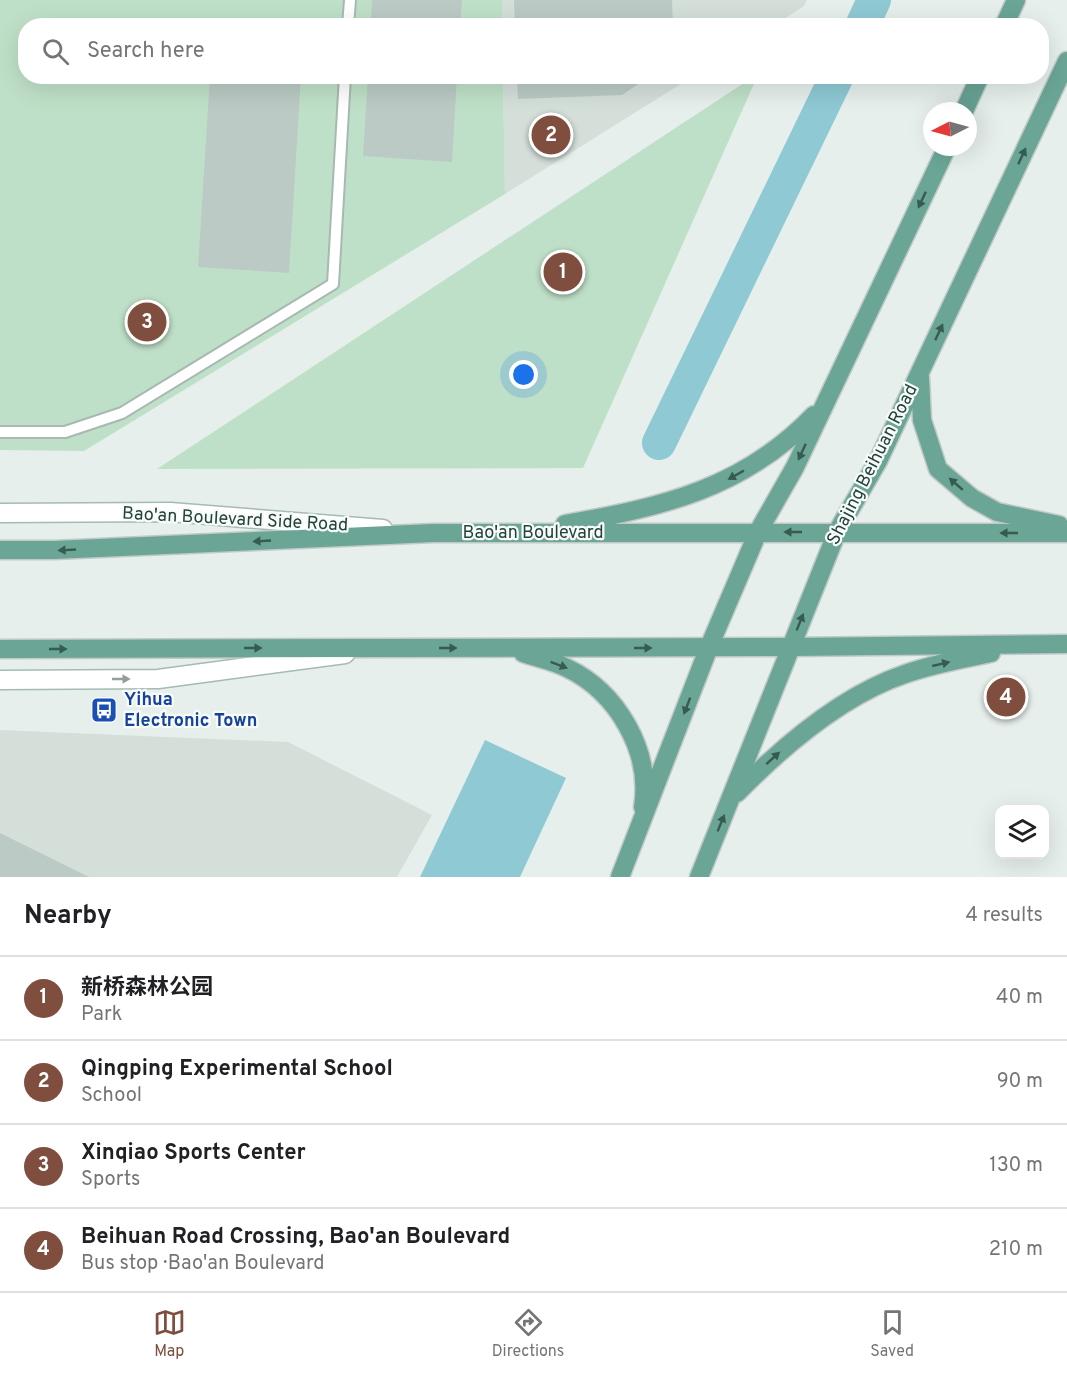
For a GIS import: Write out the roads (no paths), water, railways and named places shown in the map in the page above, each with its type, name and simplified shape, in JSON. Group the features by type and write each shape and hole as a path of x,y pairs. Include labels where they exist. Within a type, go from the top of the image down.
{"main road":[{"path":"1008,18 1016,0"},
{"name":"Shajing Beihuan Road","path":"699,877 837,532 878,461 1067,61"},
{"path":"968,102 976,84"},
{"path":"620,877 758,532 795,467 943,156"},
{"path":"921,370 919,388 922,420 938,469 972,498 998,512 1067,526"},
{"path":"517,532 644,510 714,487 783,444 814,415 828,397"},
{"name":"Bao'an Boulevard Side Road","path":"0,513 170,512 433,533"},
{"name":"Bao'an Boulevard","path":"0,550 66,550 433,533 1067,533"},
{"path":"0,649 710,648 1067,644"},
{"path":"731,799 798,736 871,689 914,671 1025,645"},
{"path":"0,680 158,679 389,648"},
{"path":"504,648 567,668 590,682 610,700 626,722 637,747 643,774 644,801 640,828"}],"lane":[{"path":"349,18 350,0"},
{"path":"0,432 65,432 122,413 333,284 345,84"}],"water":[{"path":"485,740 566,778 520,877 420,877"}],"waterway":[{"path":"866,18 874,0"},
{"path":"659,443 833,84"}],"place":[{"name":"Qingping Experimental School","path":"551,135"},
{"name":"新桥森林公园","path":"563,272"},
{"name":"Xinqiao Sports Center","path":"147,322"},
{"name":"Beihuan Road Crossing, Bao'an Boulevard","path":"1006,697"},
{"name":"Yihua Electronic Town","path":"104,710"}]}
